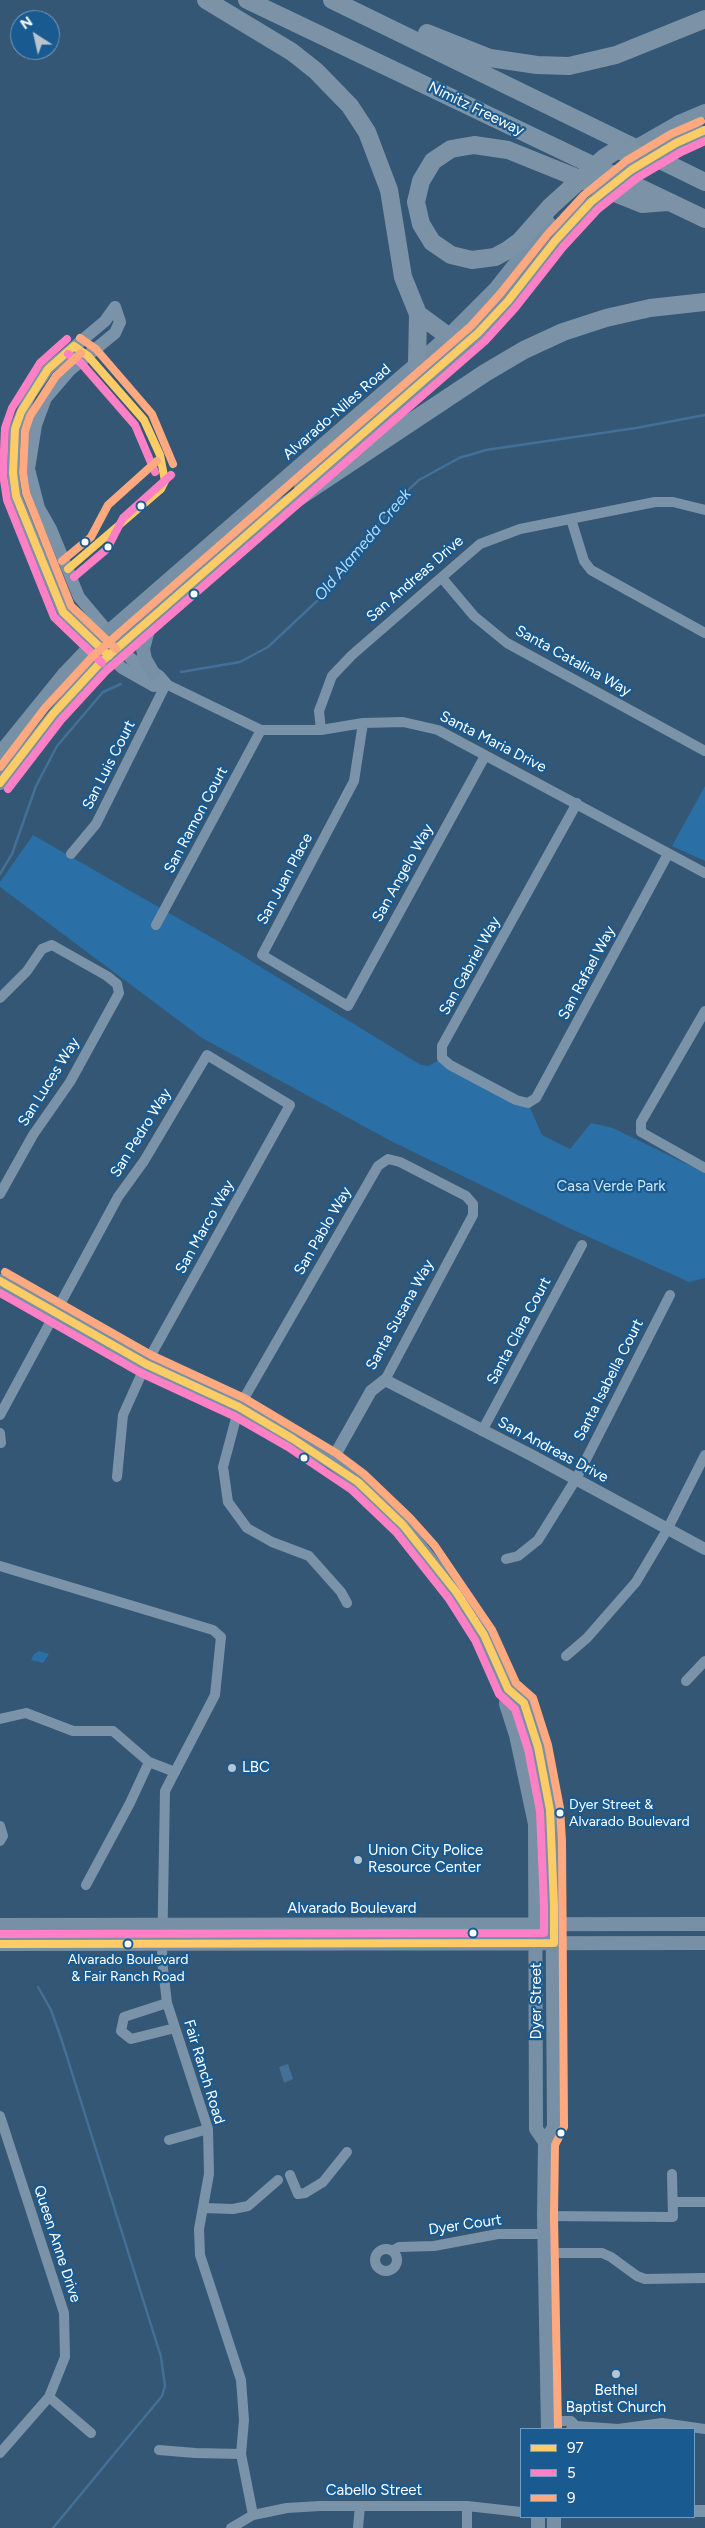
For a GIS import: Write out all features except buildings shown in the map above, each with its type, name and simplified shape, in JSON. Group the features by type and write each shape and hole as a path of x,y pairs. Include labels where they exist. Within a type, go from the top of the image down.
{"highway":[{"path":"206,0 305,62 339,93 359,118 374,145 385,176 403,276 418,314 417,364"},
{"name":"Nimitz Freeway","path":"247,0 703,217"},
{"path":"332,0 705,182"},
{"path":"363,14 391,18 490,58 521,64 553,66 598,61 705,18"},
{"path":"631,149 620,148 604,158 554,209 520,241 495,257 472,260 451,255 432,242 421,224 416,202 421,181 433,161 451,149 474,145 508,150 642,204 670,202"},
{"path":"264,520 478,378 524,350 564,332 606,318 650,308 705,302"},
{"path":"418,314 448,336 460,338 478,333"}],"main road":[{"path":"631,149 679,122 705,111"},
{"path":"0,783 71,693 109,656 478,333 508,301 574,218 631,170 702,131"},
{"name":"Alvarado-Niles Road","path":"0,753 65,673 96,642 448,336 495,289 554,209"},
{"path":"150,621 143,649 145,659 153,673"},
{"name":"Dyer Street","path":"0,1281 146,1364 239,1407 331,1462 358,1482 403,1525 427,1552 457,1593 484,1635 508,1689 524,1703 540,1756 550,1813 554,1924 554,2127 545,2142 544,2216 548,2425"},
{"name":"Dyer Street","path":"508,1689 506,1704 516,1734 535,1824 537,1924 536,2129 545,2142"},
{"name":"Alvarado Boulevard","path":"0,1925 705,1924"},
{"path":"0,1944 705,1943"},
{"path":"536,2061 545,2072 546,2110 554,2120"}],"street":[{"name":"Santa Maria Drive","path":"166,684 154,686 122,668 63,612 16,496 13,451 15,429 21,412 38,382 60,358 105,321 115,307 120,322 115,333 70,370 46,398 36,425 29,462 32,487 39,508 51,529 79,597 131,659 166,684 261,730 321,730 363,723 403,722 438,730 705,873"},
{"name":"San Andreas Drive","path":"321,730 319,711 332,676 352,655 480,544 520,529 655,502 673,502 705,510"},
{"path":"571,519 584,561 591,570 705,633"},
{"name":"Santa Catalina Way","path":"442,578 474,616 507,643 705,750"},
{"name":"San Luis Court","path":"71,854 96,824 166,684"},
{"name":"San Juan Place","path":"348,1006 262,955 354,781 363,723"},
{"name":"San Ramon Court","path":"156,925 261,730"},
{"name":"San Angelo Way","path":"348,1006 485,756"},
{"name":"San Gabriel Way","path":"528,1103 516,1100 450,1065 442,1058 442,1046 577,803"},
{"name":"San Rafael Way","path":"528,1103 536,1098 668,854"},
{"name":"San Luces Way","path":"0,998 27,971 42,949 52,945 107,976 117,984 119,993 74,1074 33,1135 0,1194"},
{"path":"705,1011 641,1122 641,1132 705,1168"},
{"name":"San Pedro Way","path":"56,1312 118,1197 144,1161 207,1055 290,1105"},
{"name":"San Marco Way","path":"116,1477 123,1416 146,1364 290,1105"},
{"name":"San Pablo Way","path":"347,1604 341,1592 308,1556 272,1542 246,1528 228,1502 223,1467 239,1407 378,1166 388,1159 400,1162 466,1196 473,1204"},
{"name":"Santa Susana Way","path":"331,1462 371,1390 384,1380 473,1215 473,1204"},
{"name":"Santa Clara Court","path":"482,1431 582,1245"},
{"name":"Santa Isabella Court","path":"506,1559 518,1556 538,1540 576,1479 670,1295"},
{"path":"0,1415 56,1312"},
{"name":"San Andreas Drive","path":"384,1380 576,1479 705,1549"},
{"path":"566,1656 587,1638 636,1582 668,1530 705,1455"},
{"name":"Fair Ranch Road","path":"0,1566 213,1630 220,1637 216,1695 164,1791 162,1944 167,2003 208,2130 209,2174 199,2229 200,2255 241,2380 244,2420 241,2454 253,2514"},
{"path":"686,1682 705,1661"},
{"path":"0,1720 26,1713 73,1731 112,1730 148,1762 175,1772"},
{"path":"86,1885 130,1803 148,1762"},
{"path":"0,1826 3,1836 0,1841"},
{"path":"167,2003 124,2017 121,2031 132,2039 175,2028"},
{"name":"Queen Anne Drive","path":"0,2116 64,2314 65,2357 49,2397 0,2453"},
{"path":"169,2140 208,2130"},
{"path":"290,2176 298,2194 305,2193 323,2182 347,2152"},
{"path":"544,2216 673,2217 672,2174"},
{"path":"204,2208 248,2206 278,2180"},
{"path":"673,2202 705,2202"},
{"name":"Dyer Court","path":"392,2251 399,2247 434,2246 498,2234 544,2234"},
{"path":"544,2253 602,2253 611,2257 637,2276 645,2279 705,2278"},
{"path":"49,2397 90,2434"},
{"path":"548,2425 571,2421 574,2428 618,2428 662,2424 705,2429"},
{"path":"159,2450 241,2454"},
{"path":"358,2528 360,2506"},
{"path":"466,2528 467,2506"},
{"name":"Cabello Street","path":"231,2528 253,2514 287,2508 467,2506 520,2512"}],"green space":[{"path":"705,786 705,861 672,846"},
{"name":"Casa Verde Park","path":"33,835 223,944 421,1065 429,1066 442,1058 528,1103 542,1135 570,1149 591,1123 613,1128 705,1173 705,1278 689,1282 571,1229 389,1140 202,1038 0,887 0,882"},
{"path":"39,1651 49,1654 43,1663 31,1660 34,1654"}],"shaded area":[{"path":"288,2064 293,2079 284,2083 279,2067"}],"waterway":[{"name":"Old Alameda Creek","path":"181,672 240,662 268,647 333,586 395,502 419,480 459,458 486,450 636,428 705,415"},
{"name":"Old Alameda Creek","path":"0,874 12,854 36,786 57,746 103,692 121,684"},
{"path":"38,1987 51,2010 62,2041 161,2357 165,2386 162,2396 53,2528"}],"transit line":[{"name":"9","path":"0,767 45,708 93,656 471,326 500,294 548,234 584,195 626,161 671,134 701,121"},
{"name":"97","path":"0,783 53,714 99,664 478,333 508,301 555,241 591,202 631,170 676,143 705,130"},
{"name":"5","path":"8,789 61,720 106,671 485,341 515,308 563,247 598,209 637,178 681,152 705,141"},
{"name":"9","path":"80,338 96,349 152,414 173,464"},
{"name":"5","path":"67,339 40,363 12,408 5,428 3,474 7,500 54,617 102,663"},
{"name":"97","path":"74,346 48,369 21,412 15,429 13,473 16,496 63,612 109,656"},
{"name":"97","path":"68,569 161,489 165,481 160,455 144,420 88,356 74,346"},
{"name":"9","path":"81,353 56,376 30,416 25,431 23,473 26,493 71,606 116,649"},
{"name":"5","path":"68,354 81,363 135,425 155,472"},
{"name":"9","path":"62,561 91,537 108,505 157,461"},
{"name":"5","path":"74,577 107,549 123,518 171,475"},
{"name":"9","path":"5,1272 151,1355 244,1398 336,1453 364,1474 410,1518 435,1546 492,1630 516,1683 533,1698 548,1745 560,1808 562,1841 564,2127 555,2145 554,2216 558,2428"},
{"name":"97","path":"0,1281 146,1364 239,1407 293,1439 358,1482 403,1525 457,1593 484,1635 508,1689 524,1703 538,1747 550,1810 554,1906 554,1943 0,1944"},
{"name":"5","path":"0,1293 141,1373 234,1416 288,1447 352,1490 396,1532 449,1599 475,1640 499,1694 515,1709 528,1749 540,1811 544,1906 544,1933 0,1934"}],"place":[{"name":"LBC","path":"232,1768"},
{"name":"Dyer Street & Alvarado Boulevard","path":"560,1813"},
{"name":"Union City Police Resource Center","path":"358,1860"},
{"name":"Alvarado Boulevard & Fair Ranch Road","path":"128,1944"},
{"name":"Bethel Baptist Church","path":"616,2374"}]}
